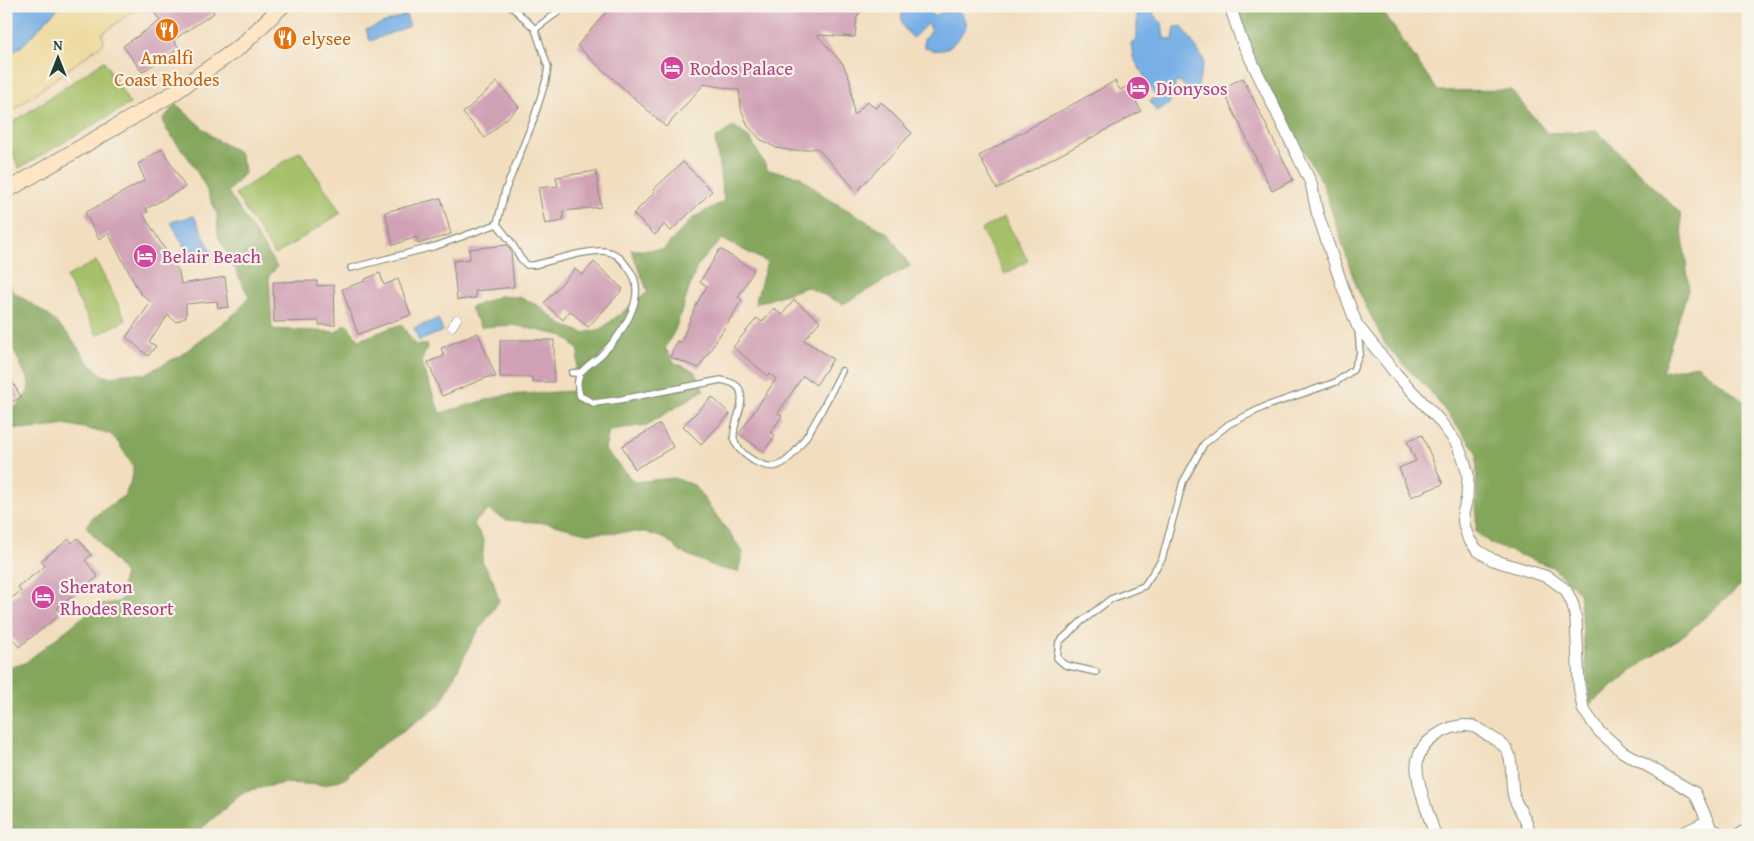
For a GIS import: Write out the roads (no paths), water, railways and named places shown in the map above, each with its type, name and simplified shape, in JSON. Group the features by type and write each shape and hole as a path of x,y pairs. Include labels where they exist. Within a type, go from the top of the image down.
{"main road":[{"path":"6,191 172,94 241,46 282,6"}],"street":[{"path":"1230,6 1241,39 1311,183 1317,212 1343,288 1358,324 1381,356 1440,421 1457,444 1468,475 1467,497 1463,514 1468,538 1477,550 1493,560 1548,577 1566,590 1573,605 1576,620 1579,685 1583,709 1600,731 1623,752 1695,793 1711,829 1724,835"},
{"path":"452,327 457,319"},
{"path":"1435,835 1420,788 1417,764 1423,748 1436,734 1456,726 1472,726 1494,738 1508,750 1515,799 1528,825 1528,832"},
{"path":"1679,835 1708,821"},
{"path":"1739,835 1748,829"}],"lane":[{"path":"497,224 505,191 532,124 546,80 548,67 535,29 511,6"},
{"path":"535,29 566,6"},
{"path":"351,268 436,246 497,224"},
{"path":"497,224 527,265 597,250 610,252 619,258 632,273 637,285 634,303 624,329 606,350 581,372 577,383 580,396 594,403 721,380 735,384 741,393 740,408 734,426 734,441 744,456 759,464 774,467 783,463 802,444 842,371"},
{"path":"1096,672 1065,665 1057,658 1059,642 1082,621 1111,600 1144,586 1162,560 1167,533 1183,482 1204,444 1229,424 1264,407 1336,382 1353,370 1360,353 1358,324"},
{"path":"572,372 581,372"}],"water":[{"path":"6,6 60,6 23,45 6,57"},
{"path":"905,6 925,6 929,13 935,16 947,9 953,8 963,15 966,26 949,47 931,50 924,47 924,39 932,30 927,24 913,38 906,31 901,20"},
{"path":"1143,6 1157,6 1154,7 1153,14 1162,23 1164,38 1173,40 1175,27 1182,26 1204,60 1197,90 1200,94 1193,99 1182,83 1176,82 1169,104 1156,111 1150,101 1156,97 1133,57 1131,43 1137,38 1137,11"},
{"path":"406,15 410,26 370,41 366,30"},
{"path":"194,216 213,255 192,262 171,222"},
{"path":"438,319 443,331 419,341 414,328"}],"place":[{"name":"Amalfi Coast Rhodes","path":"167,30"},
{"name":"elysee","path":"285,38"},
{"name":"Rodos Palace","path":"672,68"},
{"name":"Dionysos","path":"1138,88"},
{"name":"Belair Beach","path":"145,256"},
{"name":"Sheraton Rhodes Resort","path":"43,597"}]}
